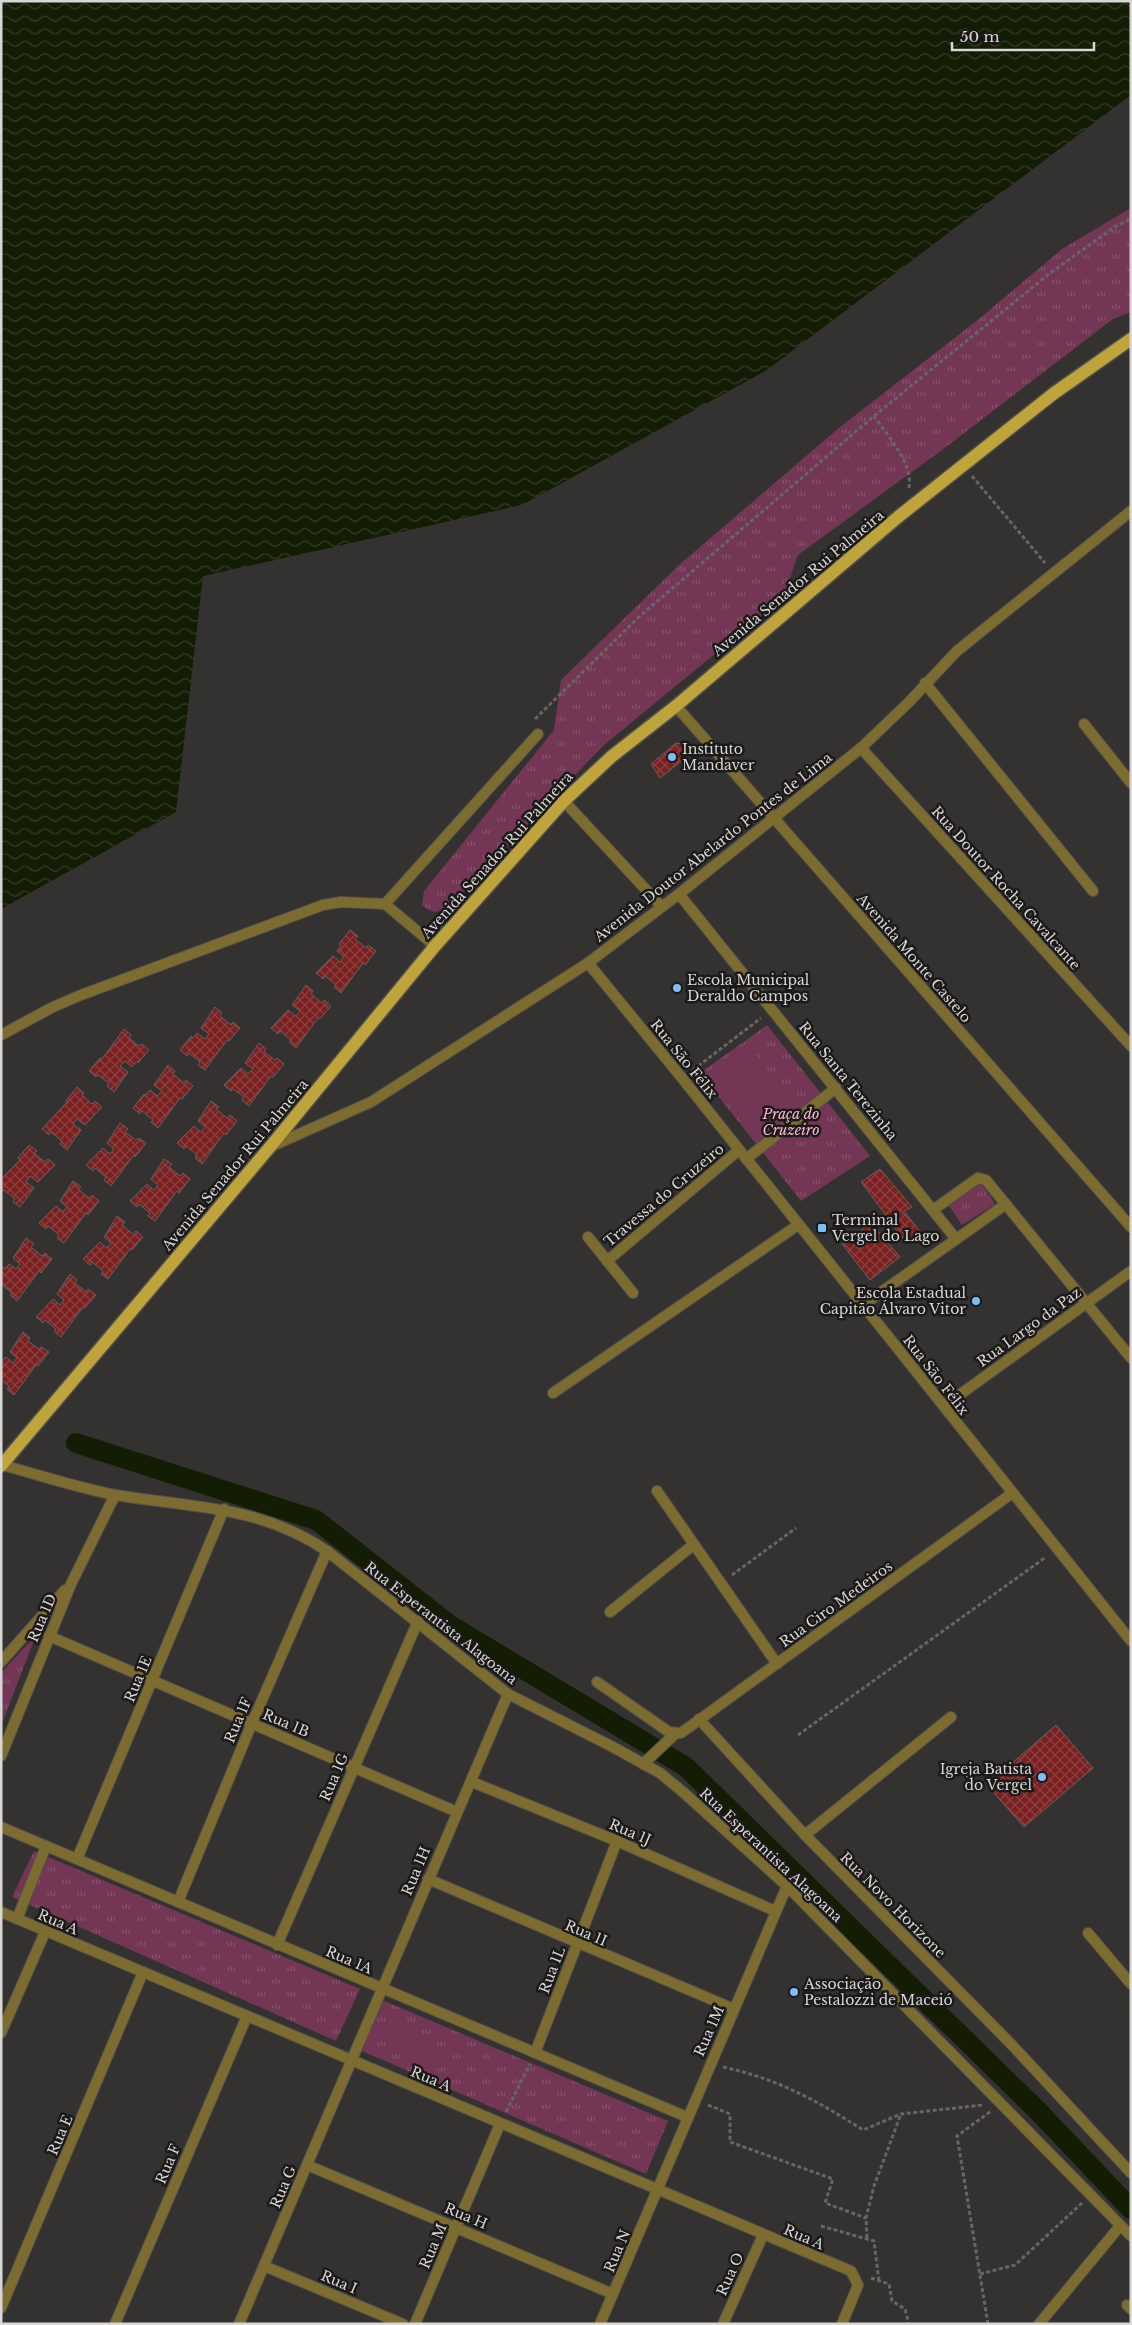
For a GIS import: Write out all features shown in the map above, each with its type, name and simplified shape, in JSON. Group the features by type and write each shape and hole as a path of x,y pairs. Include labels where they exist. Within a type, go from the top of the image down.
{"main road":[{"name":"Avenida Senador Rui Palmeira","path":"2,1465 270,1147 434,946 564,801 611,758 676,706 898,517 1053,394 1131,340"}],"street":[{"name":"Avenida Doutor Abelardo Pontes de Lima","path":"270,1147 372,1102 588,963 679,894 861,748 909,702 925,682 957,651 1131,511"},
{"path":"925,682 1093,891"},
{"name":"Avenida Monte Castelo","path":"676,706 1131,1227"},
{"path":"1084,724 1131,783"},
{"path":"385,904 538,734"},
{"name":"Rua Doutor Rocha Cavalcante","path":"861,748 1131,1046"},
{"path":"564,801 661,906"},
{"name":"Rua Santa Terezinha","path":"679,894 773,1008 956,1239"},
{"path":"1,1035 53,1007 81,995 323,905 341,902 385,904 434,946"},
{"name":"Rua São Félix","path":"588,963 944,1406 1011,1494 1131,1641"},
{"path":"746,1159 836,1088"},
{"name":"Travessa do Cruzeiro","path":"608,1261 739,1150"},
{"path":"934,1210 982,1177 1131,1358"},
{"path":"863,1305 1006,1204"},
{"path":"554,1393 798,1225"},
{"path":"588,1236 633,1293"},
{"name":"Rua Largo da Paz","path":"944,1406 1131,1271"},
{"name":"Rua Esperantista Alagoana","path":"2,1465 115,1494 224,1509 282,1525 307,1537 327,1551 508,1694 660,1774 683,1792 787,1886 1131,2236"},
{"path":"657,1491 693,1544 722,1582 777,1664"},
{"name":"Rua 1D","path":"1,1756 71,1584 115,1494"},
{"name":"Rua Ciro Medeiros","path":"643,1764 664,1744 672,1733 681,1733 1011,1494"},
{"name":"Rua 1E","path":"76,1858 224,1509"},
{"path":"610,1612 693,1544"},
{"name":"Rua 1F","path":"178,1902 252,1723 327,1551"},
{"path":"1,1662 71,1584"},
{"name":"Rua 1G","path":"277,1944 353,1766 418,1621"},
{"name":"Rua 1B","path":"49,1636 457,1812"},
{"path":"597,1682 672,1733"},
{"name":"Rua 1H","path":"350,2060 457,1812 472,1782 508,1694"},
{"path":"805,1836 951,1717"},
{"name":"Rua Novo Horizone","path":"699,1719 805,1836 1012,2045 1131,2173"},
{"name":"Rua 1J","path":"472,1782 617,1842 775,1911"},
{"name":"Rua 1A","path":"1,1828 687,2117"},
{"name":"Rua 1L","path":"535,2053 617,1842"},
{"path":"17,1919 46,1846"},
{"name":"Rua 1I","path":"428,1879 577,1944 734,2009"},
{"name":"Rua 1M","path":"658,2189 694,2100 787,1886"},
{"name":"Rua A","path":"1,1912 851,2271"},
{"path":"1,2033 46,1932"},
{"path":"1088,1934 1127,1970 1131,1984"},
{"name":"Rua E","path":"1,2308 143,1972"},
{"name":"Rua F","path":"115,2324 247,2016"},
{"name":"Rua G","path":"239,2324 350,2060"},
{"name":"Rua M","path":"415,2324 500,2124"},
{"name":"Rua H","path":"307,2165 613,2294"},
{"name":"Rua N","path":"600,2324 658,2189"},
{"path":"1039,2324 1120,2226"},
{"name":"Rua O","path":"723,2324 763,2234"},
{"name":"Rua I","path":"264,2266 403,2324"},
{"path":"842,2324 858,2285 851,2271"}],"path":[{"path":"534,720 640,616 874,416 1049,274 1116,226 1131,219"},
{"path":"874,416 907,465 910,478 907,494 898,517"},
{"path":"963,466 1053,573"},
{"path":"682,1078 773,1008"},
{"path":"722,1582 796,1528"},
{"path":"798,1735 1043,1559"},
{"path":"500,2124 535,2053"},
{"path":"710,2064 758,2075 819,2102 864,2130 902,2114 1001,2103"},
{"path":"694,2100 730,2114 730,2142 833,2178 825,2203 866,2218"},
{"path":"988,2324 957,2136 1001,2103"},
{"path":"867,2238 866,2218 874,2186 902,2114"},
{"path":"980,2274 1015,2265 1091,2195"},
{"path":"822,2226 874,2241 880,2281"},
{"path":"851,2271 889,2284 892,2301 905,2309 909,2324"}],"green space":[{"path":"1131,208 1131,312 1113,319 946,447 798,555 783,598 604,745 447,908 434,912 422,905 424,891 554,730 561,680 679,565 840,427 979,319 1062,249"},
{"name":"Praça do Cruzeiro","path":"767,1025 870,1156 801,1201 700,1073"},
{"path":"747,1043 799,1113 758,1143 706,1073"},
{"path":"981,1182 995,1204 962,1225 949,1206"},
{"path":"36,1635 1,1726 1,1673"},
{"path":"34,1851 360,1989 336,2041 12,1897"},
{"path":"382,2000 668,2121 646,2174 362,2051"},
{"path":"392,2028 448,2050 440,2069 385,2047"}],"water":[{"path":"1,1 1131,1 1131,95 767,370 522,505 203,576 176,812 1,909"}],"building":[{"name":"Instituto Mandaver","path":"676,743 689,745 694,751 660,778 651,764"},
{"path":"350,930 358,936 355,939 366,948 368,945 376,951 365,965 363,963 341,993 334,987 336,985 325,976 323,979 316,973 333,956 340,962 344,957 337,951 341,946 339,944"},
{"path":"306,985 313,991 311,994 322,1003 324,1000 331,1006 320,1019 318,1018 296,1048 289,1042 291,1040 280,1031 278,1034 271,1028 288,1010 296,1016 300,1011 292,1005"},
{"path":"215,1007 222,1013 220,1016 231,1025 233,1022 240,1028 229,1041 227,1040 205,1070 198,1065 200,1062 189,1053 187,1056 180,1050 191,1036 193,1038 197,1033 205,1039 209,1034 201,1028"},
{"path":"124,1029 131,1035 129,1038 139,1046 142,1044 149,1050 132,1067 125,1061 120,1066 128,1072 114,1092 107,1086 109,1083 98,1075 96,1077 89,1071 100,1058 102,1059"},
{"path":"259,1043 266,1049 264,1052 275,1060 277,1058 284,1064 273,1077 271,1076 249,1106 242,1100 244,1097 233,1089 231,1091 224,1085 241,1068 248,1074 253,1069 245,1063"},
{"path":"168,1065 175,1071 173,1074 184,1083 186,1080 193,1086 182,1099 180,1098 158,1128 151,1122 153,1120 142,1111 140,1114 133,1108 144,1094 146,1095 150,1090 157,1096 162,1091 154,1085"},
{"path":"77,1087 84,1093 82,1095 92,1104 95,1101 102,1107 85,1125 77,1119 73,1124 81,1130 67,1150 60,1144 62,1141 51,1132 49,1135 42,1129 67,1102"},
{"path":"211,1101 219,1107 216,1109 227,1118 230,1115 237,1121 226,1135 224,1133 202,1164 195,1158 197,1155 186,1146 184,1149 177,1143 194,1126 201,1132 205,1127 198,1121"},
{"path":"120,1123 128,1129 125,1132 136,1140 139,1138 146,1143 135,1157 133,1156 111,1186 104,1180 106,1177 95,1168 93,1171 86,1165 103,1148 110,1154 114,1149 107,1143"},
{"path":"29,1145 37,1151 34,1153 45,1162 48,1159 55,1165 38,1182 30,1176 26,1182 34,1188 20,1207 13,1202 15,1199 4,1190 1,1192 1,1179 20,1160 18,1158"},
{"path":"164,1159 172,1164 169,1167 180,1176 183,1173 190,1179 179,1193 177,1191 155,1221 148,1216 150,1213 139,1204 137,1207 130,1201 147,1184 154,1190 158,1185 151,1179"},
{"path":"880,1169 912,1207 904,1211 921,1233 905,1241 861,1182"},
{"path":"73,1181 81,1187 78,1189 89,1198 92,1195 99,1201 88,1215 86,1213 64,1243 57,1238 59,1235 48,1226 46,1229 39,1223 56,1206 63,1212 67,1207 60,1201"},
{"path":"117,1216 125,1222 122,1225 133,1234 136,1231 143,1237 132,1250 130,1249 108,1279 101,1274 103,1271 92,1262 90,1265 83,1259 100,1242 107,1248 111,1243 104,1237"},
{"path":"871,1223 900,1257 870,1280 842,1244"},
{"path":"26,1238 34,1244 31,1247 42,1256 45,1253 52,1259 41,1273 39,1271 17,1301 10,1295 12,1293 1,1284 1,1269 3,1267 5,1269 9,1264 16,1269 20,1264 13,1258"},
{"path":"70,1274 77,1280 75,1283 86,1292 88,1289 96,1295 85,1308 83,1307 61,1337 54,1331 56,1329 45,1320 43,1323 36,1317 53,1299 60,1305 64,1300 57,1294"},
{"path":"23,1332 30,1338 28,1341 39,1349 41,1347 49,1352 38,1366 36,1365 14,1395 7,1389 9,1386 1,1380 1,1362 6,1357 13,1363 17,1358 10,1352"},
{"path":"1056,1725 1093,1768 1024,1827 987,1785"}],"waterway":[{"path":"76,1443 316,1520 450,1625 686,1767 1037,2110 1131,2209"}],"place":[{"name":"Instituto Mandaver","path":"672,757"},
{"name":"Escola Municipal Deraldo Campos","path":"677,988"},
{"name":"Terminal Vergel do Lago","path":"822,1228"},
{"name":"Escola Estadual Capitão Álvaro Vitor","path":"976,1301"},
{"name":"Igreja Batista do Vergel","path":"1042,1777"},
{"name":"Associação Pestalozzi de Maceió","path":"794,1992"}]}
